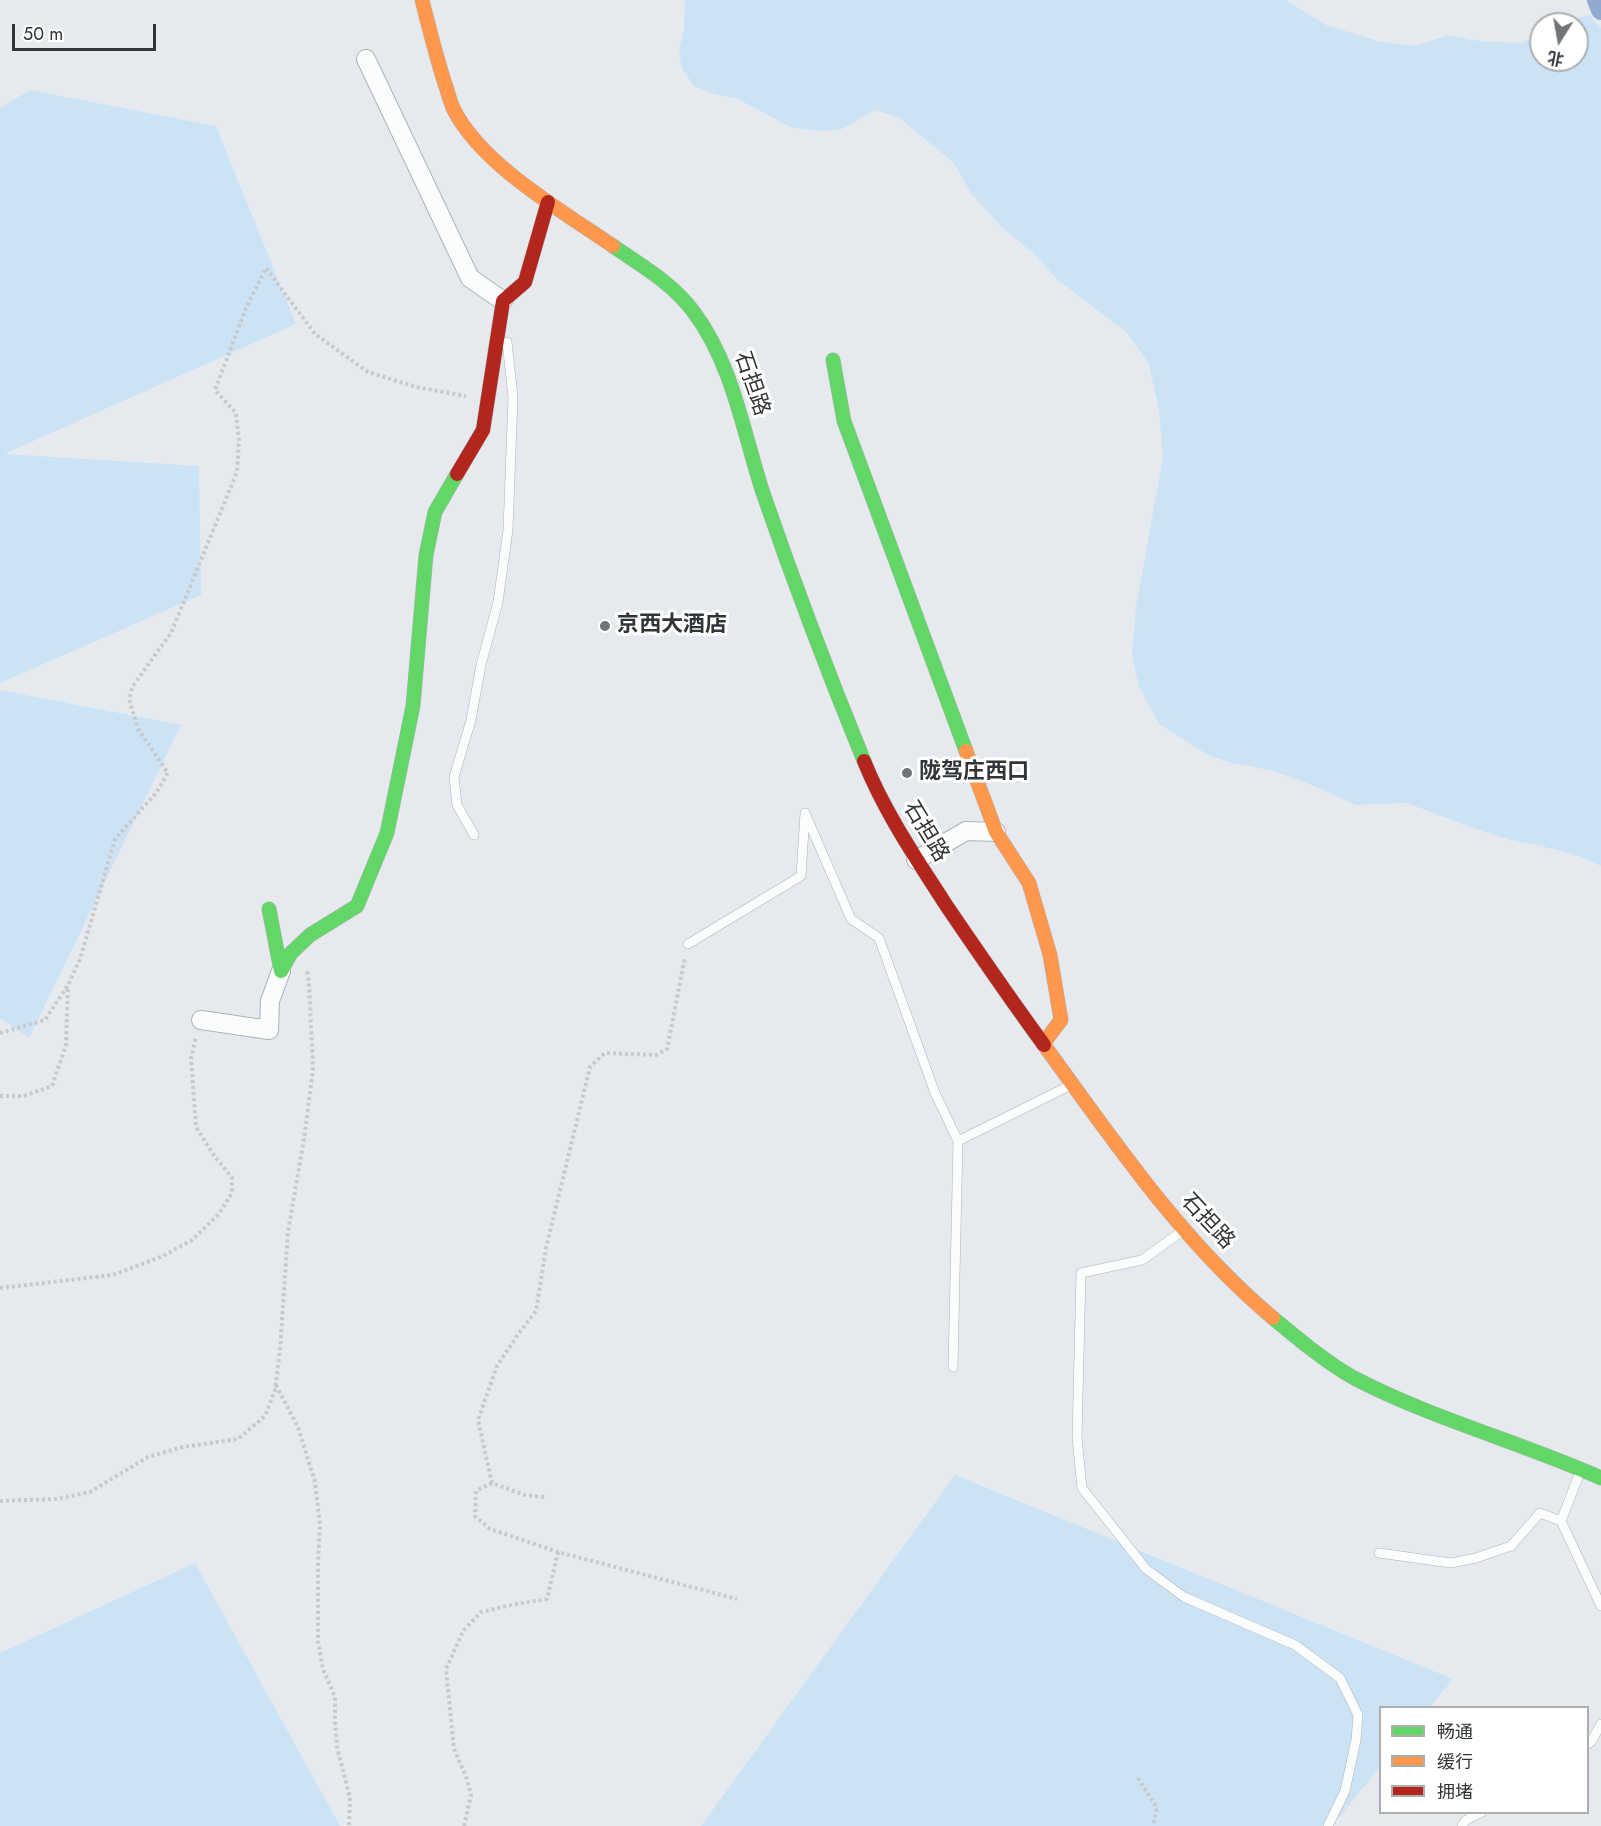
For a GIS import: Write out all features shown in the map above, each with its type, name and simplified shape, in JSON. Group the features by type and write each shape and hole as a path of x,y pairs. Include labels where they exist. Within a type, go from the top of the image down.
{"main road":[{"name":"石担路","path":"422,0 454,109 472,138 501,166 548,202 670,285 693,311 713,342 732,385 763,492 844,712 876,791 916,860 1003,990 1159,1201 1249,1298 1299,1340 1353,1377 1414,1405 1601,1478"},
{"path":"282,971 291,953 310,935 357,906 387,833 413,706 426,555 435,512 483,430 503,301 525,282 548,202"},
{"path":"833,360 844,421 996,832 1029,883 1050,955 1060,1020 1043,1044"},
{"path":"269,909 282,971"}],"street":[{"path":"366,59 470,278 503,301"},
{"path":"916,860 966,831 996,832"},
{"path":"201,1020 269,1030 270,1001 282,971"}],"lane":[{"path":"474,835 457,805 454,777 471,720 481,664 498,602 508,530 513,397 503,301"},
{"path":"688,944 801,876 805,813 851,919 879,938 934,1093 958,1141 952,1366"},
{"path":"958,1141 1072,1084"},
{"path":"1184,1230 1142,1260 1081,1272 1077,1438 1082,1488 1146,1569 1184,1597 1295,1645 1340,1678 1358,1715 1356,1740 1345,1791 1328,1826"},
{"path":"1561,1521 1581,1469"},
{"path":"1379,1553 1451,1563 1476,1558 1511,1546 1540,1513 1561,1521 1601,1606"},
{"path":"1589,1743 1601,1724"},
{"path":"1462,1826 1466,1820 1478,1814"}],"path":[{"path":"0,1033 45,1020 68,985 80,959 115,839 156,793 168,773 138,729 129,699 133,686 171,633 237,472 239,441 236,413 215,390 246,308 266,268 315,334 368,372 416,387 488,400"},
{"path":"0,1501 56,1499 90,1492 148,1457 183,1447 238,1438 265,1416 276,1384 288,1232 313,1069 309,983 302,942"},
{"path":"492,1483 478,1420 497,1366 536,1311 546,1248 590,1067 605,1053 656,1055 667,1049 688,944"},
{"path":"0,1096 24,1096 52,1086 66,1045 68,985"},
{"path":"0,1288 114,1275 163,1256 192,1240 219,1214 232,1192 232,1178 196,1127 191,1058 201,1020"},
{"path":"276,1384 298,1427 315,1482 320,1525 318,1642 323,1669 335,1697 337,1747 350,1798 349,1826"},
{"path":"544,1497 525,1495 492,1483 476,1491 475,1516 490,1529 558,1552 737,1599"},
{"path":"464,1826 471,1795 454,1749 446,1669 463,1631 481,1612 547,1599 558,1552"},
{"path":"1138,1778 1157,1808 1153,1826"}],"shaded area":[{"path":"685,0 1286,0 1326,25 1378,41 1414,46 1449,35 1479,41 1522,43 1529,40 1529,72 1589,72 1589,15 1601,28 1601,866 1576,855 1510,840 1473,828 1407,803 1356,805 1273,771 1228,762 1208,755 1159,724 1139,687 1132,655 1136,607 1163,457 1159,409 1148,362 1127,333 1058,280 1034,254 1004,229 972,195 954,163 898,117 875,110 842,129 819,131 790,127 736,98 695,87 682,69 679,51 684,29"},
{"path":"30,90 216,126 296,324 4,454 199,466 201,595 0,683 0,108"},
{"path":"0,690 181,725 29,1038 0,1018"},
{"path":"955,1475 1453,1679 1431,1706 1379,1706 1379,1768 1332,1826 701,1826"},
{"path":"195,1563 340,1826 0,1826 0,1653"}],"waterway":[{"path":"1597,0 1601,10"}],"traffic: fast":[{"path":"613,246 656,276 685,301 707,332 718,353 736,399 763,493 824,661 864,761"},
{"path":"833,360 844,421 966,751"},
{"path":"269,909 281,971 291,953 310,935 357,906 387,833 413,706 426,555 435,512 457,474"},
{"path":"1273,1318 1323,1358 1354,1378 1384,1393 1601,1478"}],"traffic: slow":[{"path":"422,0 450,100 467,130 483,150 525,186 613,246"},
{"path":"966,751 996,832 1029,883 1050,955 1061,1020 1043,1044"},
{"path":"1044,1045 1150,1189 1208,1256 1273,1318"}],"traffic: jam":[{"path":"457,474 483,430 503,301 525,282 548,202"},
{"path":"864,761 891,817 923,870 1044,1045"}],"place":[{"name":"京西大酒店","path":"605,626"},
{"name":"陇驾庄西口","path":"907,773"}]}
